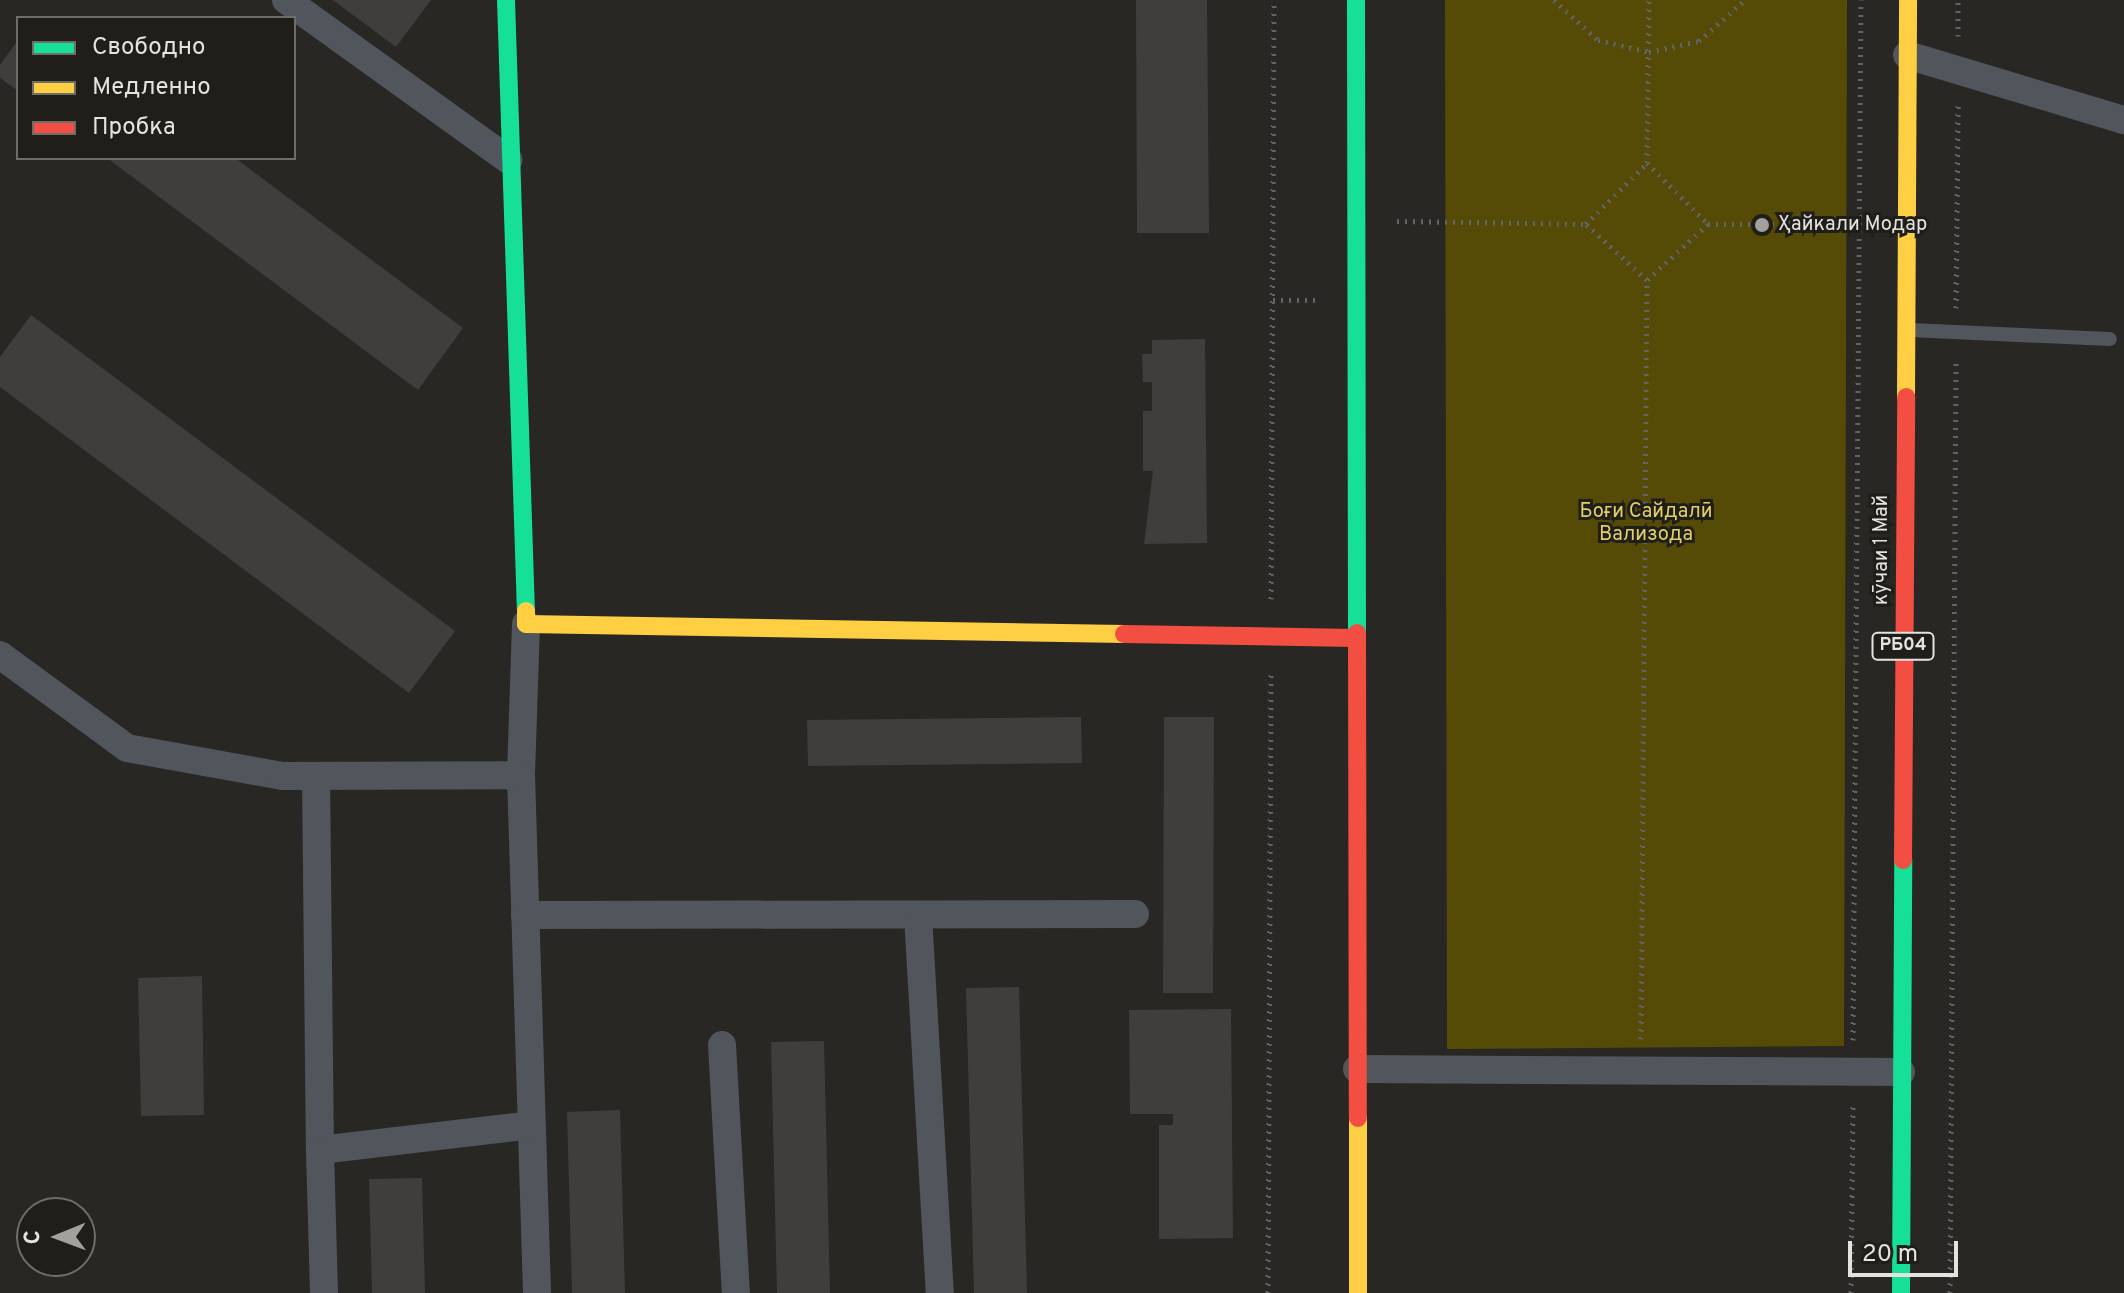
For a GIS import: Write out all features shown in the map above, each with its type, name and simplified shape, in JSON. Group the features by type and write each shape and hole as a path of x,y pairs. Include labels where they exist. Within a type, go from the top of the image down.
{"main road":[{"path":"506,0 526,624 1355,638"},
{"path":"1356,0 1358,1293"},
{"name":"кӯчаи 1 Май","path":"1901,1293 1908,0"}],"street":[{"path":"286,0 509,160"},
{"path":"1907,55 2124,120"},
{"path":"526,624 521,775 537,1293"},
{"path":"3,664 127,748 316,776 521,775"},
{"path":"316,776 324,1293"},
{"path":"525,915 1135,914"},
{"path":"918,915 940,1293"},
{"path":"722,1045 736,1293"},
{"path":"1357,1069 1641,1068 1901,1072"},
{"path":"320,1150 532,1125"}],"lane":[{"path":"1905,330 2110,339"}],"path":[{"path":"1554,0 1598,40 1649,52 1699,41 1745,0"},
{"path":"1586,224 1647,163 1649,0"},
{"path":"1851,1293 1861,0"},
{"path":"1950,1293 1958,0"},
{"path":"1647,163 1708,224"},
{"path":"1356,221 1586,224 1647,280"},
{"path":"1641,1068 1647,280 1708,224 1905,224"}],"green space":[{"name":"Боғи Сайдалӣ Вализода","path":"1445,0 1847,0 1844,1046 1447,1049"}],"building":[{"path":"333,0 431,0 396,47"},
{"path":"1136,0 1207,0 1209,233 1137,233"},
{"path":"16,43 16,90 0,78 0,65"},
{"path":"110,160 238,160 463,328 418,390"},
{"path":"31,315 455,631 409,693 0,387 0,357"},
{"path":"1205,339 1207,543 1144,544 1153,471 1143,471 1143,411 1152,411 1152,382 1143,382 1142,354 1152,354 1152,340"},
{"path":"1081,717 1082,763 808,766 807,720"},
{"path":"1164,717 1214,717 1213,993 1163,993"},
{"path":"202,976 204,1115 141,1116 138,978"},
{"path":"1019,987 1027,1293 974,1293 966,988"},
{"path":"1231,1009 1233,1238 1159,1239 1159,1125 1173,1125 1173,1114 1130,1114 1129,1010"},
{"path":"824,1041 830,1293 777,1293 771,1042"},
{"path":"620,1110 625,1293 572,1293 567,1112"},
{"path":"422,1178 425,1293 372,1293 369,1179"}],"traffic: fast":[{"path":"506,0 526,611"},
{"path":"1356,0 1357,633"},
{"path":"1901,1293 1903,860"}],"traffic: slow":[{"path":"1906,397 1908,0"},
{"path":"526,611 526,624 1124,634"},
{"path":"1358,1118 1358,1293"}],"traffic: jam":[{"path":"1903,860 1906,397"},
{"path":"1357,633 1358,1118"},
{"path":"1124,634 1355,638"}],"place":[{"name":"Ҳайкали Модар","path":"1762,225"}]}
